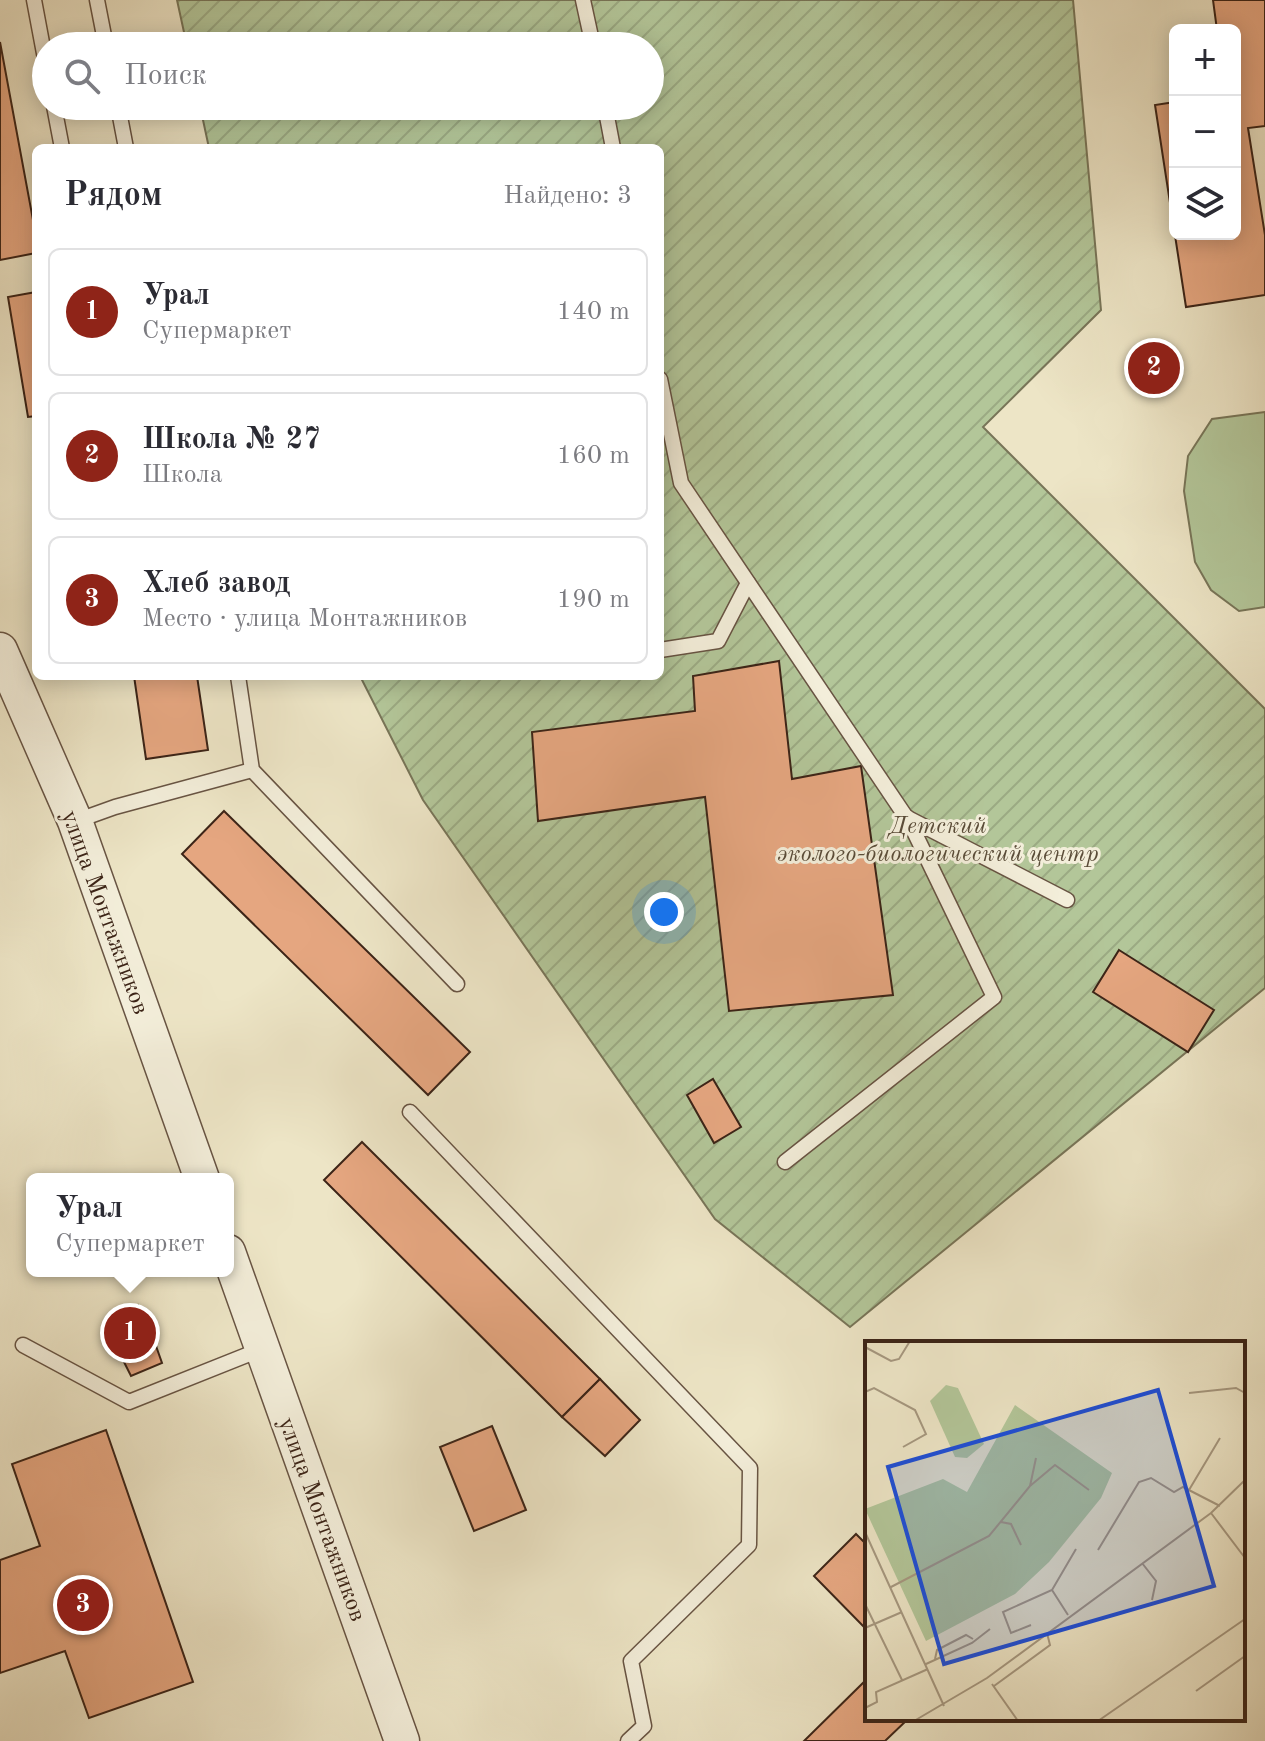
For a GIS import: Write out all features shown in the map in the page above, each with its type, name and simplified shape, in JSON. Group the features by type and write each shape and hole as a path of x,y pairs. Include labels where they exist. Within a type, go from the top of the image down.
{"street":[{"name":"улица Монтажников","path":"2,660 75,821 200,1173"},
{"name":"улица Монтажников","path":"234,1269 402,1741"}],"lane":[{"path":"34,0 40,32"},
{"path":"97,0 103,32"},
{"path":"583,0 590,32"},
{"path":"57,120 61,144"},
{"path":"121,120 125,144"},
{"path":"608,120 612,144"},
{"path":"664,399 681,483 906,817 994,997 785,1162"},
{"path":"664,649 718,641 748,583"},
{"path":"239,680 252,770 457,984"},
{"path":"75,821 252,770"},
{"path":"906,817 1067,900"},
{"path":"410,1112 750,1468 749,1545 631,1661 644,1726 628,1741"},
{"path":"23,1345 129,1402 262,1348"}],"green space":[{"name":"Детский эколого-биологический центр","path":"177,0 1073,0 1101,310 983,427 1265,709 1265,988 850,1327 715,1219 423,800 362,680 664,680 664,144 208,144 203,120 664,120 664,32 184,32"},
{"path":"1265,412 1265,607 1239,611 1211,590 1195,562 1184,491 1188,456 1212,419"}],"building":[{"path":"1213,0 1265,0 1265,126 1248,128 1265,235 1265,295 1186,307 1176,240 1241,240 1241,24 1216,24"},
{"path":"0,42 32,214 32,254 0,260"},
{"path":"1169,103 1169,196 1155,105"},
{"path":"32,293 32,416 28,417 8,297"},
{"path":"779,661 792,779 861,766 893,995 729,1011 705,797 538,821 532,732 695,711 693,676"},
{"path":"135,680 198,680 208,750 146,759"},
{"path":"224,811 470,1052 428,1095 182,854"},
{"path":"1119,950 1214,1010 1188,1052 1093,992"},
{"path":"713,1079 741,1127 714,1143 687,1095"},
{"path":"362,1142 600,1379 562,1417 324,1180"},
{"path":"138,1305 156,1346 123,1360 105,1320"},
{"path":"156,1346 162,1363 131,1376 123,1360"},
{"path":"600,1379 640,1420 605,1456 562,1417"},
{"path":"492,1426 526,1510 474,1531 440,1447"},
{"path":"106,1430 193,1682 89,1718 65,1651 0,1673 0,1560 40,1546 12,1464"},
{"path":"856,1534 865,1543 865,1628 814,1576"},
{"path":"865,1681 865,1721 906,1721 885,1741 804,1741"}],"place":[{"name":"Школа № 27","path":"1154,368"},
{"name":"Урал","path":"130,1333"},
{"name":"Хлеб завод","path":"83,1605"}]}
